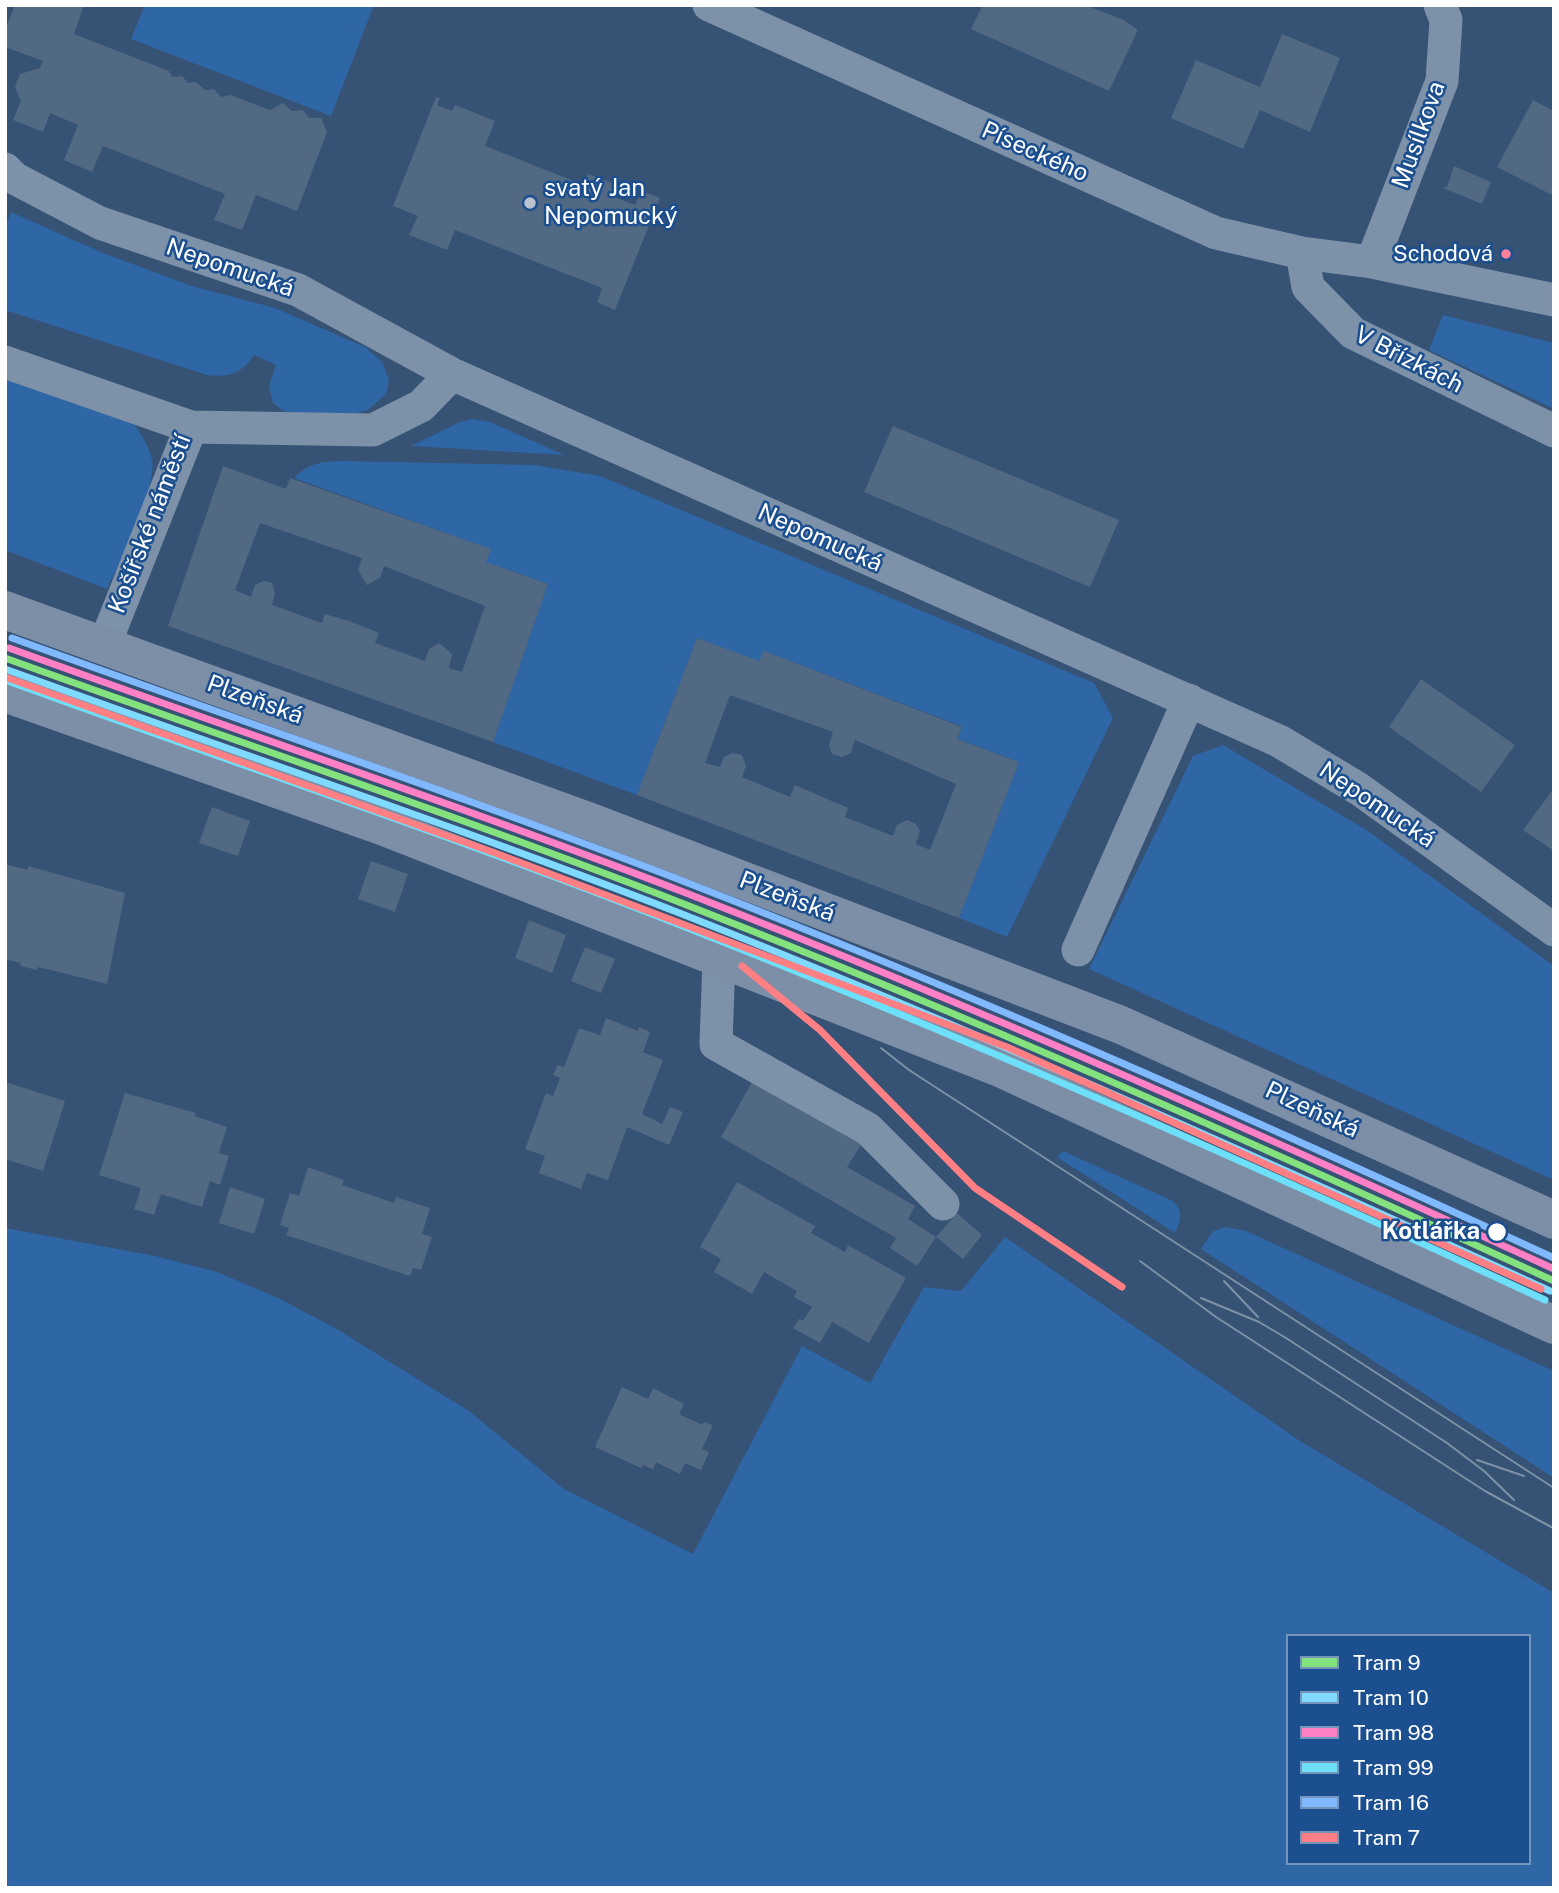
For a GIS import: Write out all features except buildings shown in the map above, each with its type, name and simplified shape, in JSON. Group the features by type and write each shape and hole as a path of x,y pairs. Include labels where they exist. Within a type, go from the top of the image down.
{"main road":[{"name":"Plzeňská","path":"5,610 591,821 1121,1025 1554,1220"},
{"path":"5,693 382,826 1000,1068 1554,1325"}],"street":[{"name":"Píseckého","path":"709,5 1216,233 1302,253 1372,262 1554,300"},
{"name":"Musílkova","path":"1372,262 1441,81 1446,20 1440,5"},
{"name":"Nepomucká","path":"5,169 14,178 100,223 298,290 452,374 1279,741 1359,789 1554,930"},
{"name":"V Břízkách","path":"1302,253 1308,287 1353,333 1554,432"},
{"name":"Košířské náměstí","path":"5,362 191,427 104,646"},
{"path":"191,427 373,430 421,407 452,374"},
{"path":"1078,950 1189,700"},
{"path":"719,958 716,1044 868,1129 943,1204"}],"shaded area":[{"path":"145,5 374,5 331,116 131,39"},
{"path":"11,212 103,253 192,286 275,308 365,347 382,362 389,380 386,394 368,410 354,414 288,414 273,403 269,386 276,365 254,355 245,366 234,373 222,376 207,375 5,310 5,228"},
{"path":"1443,315 1554,343 1554,409 1429,350"},
{"path":"5,378 135,425 147,446 152,460 149,489 137,525 107,589 5,550"},
{"path":"473,419 490,422 564,455 411,446 460,422"},
{"path":"341,461 535,465 600,476 1094,683 1113,718 1007,937 959,918 1019,762 958,739 961,726 764,651 759,662 697,638 637,795 493,742 548,584 486,562 490,549 294,478 315,464"},
{"path":"1223,745 1368,831 1554,966 1554,1180 1089,969 1193,756"},
{"path":"1063,1151 1173,1201 1180,1216 1175,1233 1057,1157"},
{"path":"1226,1227 1246,1231 1554,1371 1554,1478 1201,1249 1213,1231"},
{"path":"5,1228 155,1256 217,1272 278,1298 335,1328 469,1411 564,1489 693,1554 802,1346 870,1383 924,1287 961,1291 1005,1237 1300,1441 1554,1593 1554,1888 5,1888"}],"tram line":[{"name":"16","path":"12,638 520,820 798,926 1124,1064 1554,1258"},
{"name":"98","path":"9,648 517,830 796,937 1123,1075 1554,1269"},
{"name":"9","path":"5,658 515,840 794,948 1122,1086 1554,1281"},
{"name":"10","path":"5,669 514,851 792,958 1118,1096 1550,1291"},
{"name":"7","path":"5,677 495,853 1007,1047 1541,1289"},
{"name":"99","path":"5,680 428,830 790,969 1116,1106 1545,1300"},
{"name":"7","path":"742,966 820,1030 975,1188 1122,1287"},
{"path":"881,1048 909,1070 1554,1488"},
{"path":"1140,1261 1216,1317 1485,1491 1553,1528"},
{"path":"1224,1281 1258,1317"},
{"path":"1201,1298 1259,1322 1286,1338 1447,1443 1484,1471 1514,1500"},
{"path":"1477,1460 1524,1476"}],"place":[{"name":"svatý Jan Nepomucký","path":"530,203"},
{"name":"Schodová","path":"1506,254"},
{"name":"Kotlářka","path":"1497,1232"}]}
